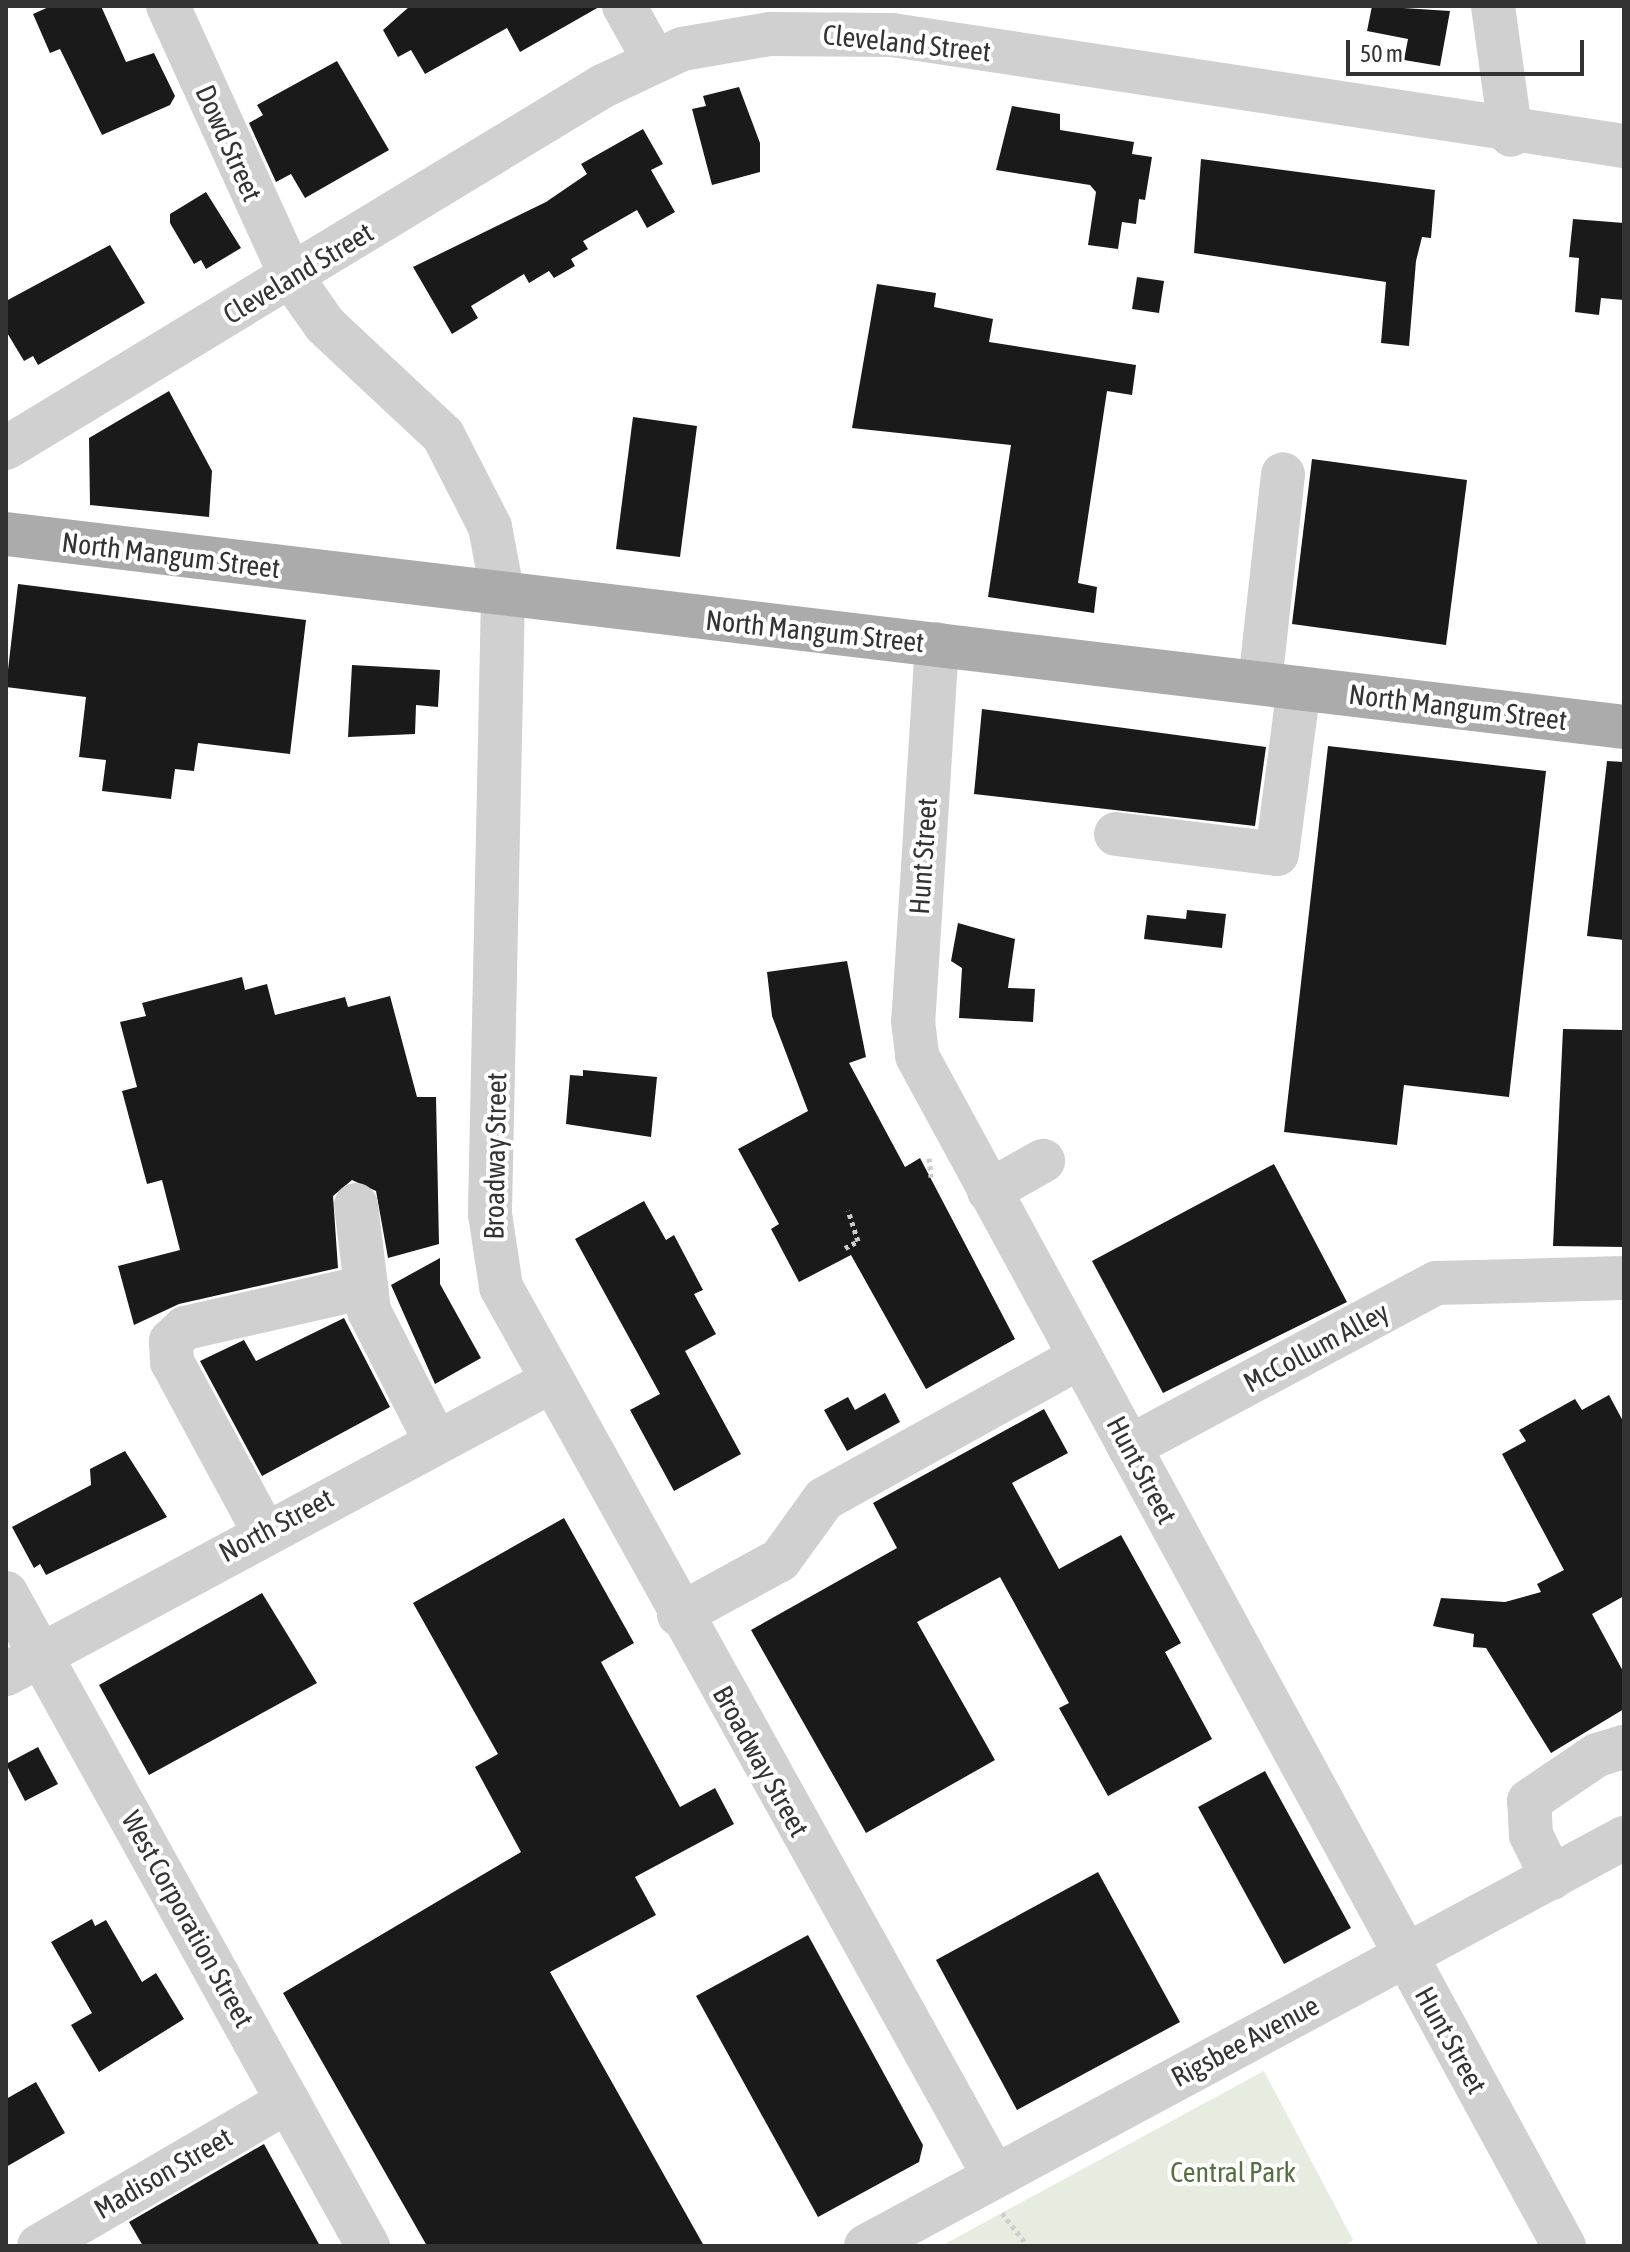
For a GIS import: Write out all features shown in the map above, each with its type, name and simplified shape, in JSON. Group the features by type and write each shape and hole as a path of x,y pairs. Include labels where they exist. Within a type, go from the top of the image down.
{"main road":[{"name":"North Mangum Street","path":"6,534 503,596 937,644 1624,727"}],"street":[{"name":"Dowd Street","path":"168,6 292,278"},
{"path":"624,6 655,61"},
{"path":"1493,6 1511,135"},
{"name":"Cleveland Street","path":"6,448 655,61 770,34 848,31 1511,135 1624,146"},
{"name":"Broadway Street","path":"292,278 325,325 420,409 462,465 490,527 503,596 491,1241 511,1311 998,2194"},
{"path":"1116,834 1277,854 1283,474"},
{"name":"Hunt Street","path":"937,644 913,1034 922,1067 1564,2246"},
{"path":"989,1191 1043,1161"},
{"path":"356,1205 369,1311 436,1442"},
{"name":"McCollum Alley","path":"1129,1447 1436,1283 1512,1277 1624,1278"},
{"path":"264,1532 172,1362 171,1341 185,1328 366,1287"},
{"path":"679,1615 780,1560 824,1499 1080,1357"},
{"name":"North Street","path":"23,1664 264,1532 550,1382"},
{"name":"West Corporation Street","path":"6,1593 23,1664 288,2101 368,2246"},
{"path":"1552,1878 1531,1835 1529,1801 1597,1755 1624,1747"},
{"name":"Rigsbee Avenue","path":"866,2246 998,2194 1406,1958 1624,1838"},
{"name":"Madison Street","path":"39,2246 288,2101"}],"path":[{"path":"928,1159 931,1177"},
{"path":"845,1248 858,1241 848,1211"},
{"path":"998,2194 1028,2246"}],"green space":[{"name":"Central Park","path":"1264,2071 1353,2240 1345,2246 941,2246"}],"building":[{"path":"51,6 101,6 126,62 154,53 175,96 170,105 102,135 60,49 50,53 33,14"},
{"path":"410,6 599,7 520,52 507,28 425,74 411,50 398,57 383,30"},
{"path":"1372,6 1450,11 1440,66 1404,60 1408,39 1367,31"},
{"path":"337,61 389,150 305,198 291,174 276,182 249,123 263,115 257,105"},
{"path":"739,87 760,143 760,172 712,185 692,109 706,106 703,96"},
{"path":"1012,106 1060,114 1060,130 1134,142 1132,154 1152,157 1145,200 1139,199 1136,224 1122,222 1118,249 1088,245 1096,192 1090,185 996,170"},
{"path":"643,129 663,164 651,170 675,212 647,228 637,210 583,241 588,249 571,259 575,266 554,278 549,271 529,283 524,274 471,306 478,318 452,334 413,267 546,202 587,174 581,164"},
{"path":"1201,159 1435,190 1431,238 1422,237 1416,261 1409,346 1381,343 1386,282 1194,253"},
{"path":"206,192 241,248 206,269 201,260 194,264 170,223 170,214"},
{"path":"1573,219 1624,223 1624,300 1601,298 1599,315 1575,312 1579,258 1569,257"},
{"path":"110,245 145,303 38,365 33,356 24,361 6,331 6,301"},
{"path":"1137,277 1164,281 1159,313 1132,309"},
{"path":"877,284 936,293 934,307 993,319 989,342 1136,365 1132,395 1107,391 1078,583 1097,587 1094,613 988,597 1011,445 852,428"},
{"path":"169,391 212,471 209,517 90,505 89,438"},
{"path":"633,417 697,426 680,557 616,549"},
{"path":"1312,459 1467,480 1446,645 1292,624"},
{"path":"18,584 306,620 290,754 198,743 194,771 175,769 171,799 102,791 106,760 79,757 86,697 6,687"},
{"path":"352,665 440,670 438,707 416,705 415,734 348,737"},
{"path":"982,709 1266,747 1255,826 974,794"},
{"path":"1328,746 1546,771 1509,1097 1404,1085 1397,1145 1284,1132"},
{"path":"1607,761 1624,762 1624,940 1587,936"},
{"path":"1187,910 1226,914 1222,948 1144,939 1147,915 1186,919"},
{"path":"958,923 1015,939 1008,988 1035,989 1033,1022 959,1018 962,968 951,961"},
{"path":"847,961 866,1057 849,1063 905,1167 920,1158 1015,1339 926,1389 851,1255 799,1282 771,1229 779,1224 738,1149 808,1111 772,1016 767,972"},
{"path":"242,977 245,990 267,984 275,1015 345,997 348,1007 390,996 417,1097 436,1097 439,1244 388,1258 376,1191 352,1180 333,1196 338,1268 179,1304 134,1325 118,1266 180,1250 162,1180 147,1184 122,1091 137,1087 120,1022 146,1016 142,1003"},
{"path":"1563,1029 1624,1030 1624,1247 1553,1246"},
{"path":"583,1070 657,1077 651,1137 566,1124 570,1075 583,1076"},
{"path":"1274,1164 1347,1302 1163,1393 1092,1261"},
{"path":"644,1201 666,1240 674,1235 703,1290 694,1294 716,1334 685,1351 741,1454 674,1491 630,1410 660,1394 575,1239"},
{"path":"440,1258 440,1284 481,1358 435,1384 391,1285"},
{"path":"344,1318 390,1407 262,1476 200,1361 244,1340 256,1361"},
{"path":"885,1393 900,1422 847,1451 824,1410 848,1397 855,1410"},
{"path":"1609,1395 1624,1423 1624,1596 1592,1614 1624,1673 1624,1709 1551,1753 1486,1648 1473,1647 1474,1634 1433,1626 1441,1598 1505,1602 1541,1592 1537,1584 1564,1570 1502,1454 1526,1441 1519,1430 1575,1399 1582,1410"},
{"path":"1044,1409 1068,1453 1012,1483 1059,1569 1121,1535 1181,1643 1165,1652 1212,1739 1108,1796 1059,1708 1069,1703 1000,1577 917,1622 995,1760 866,1833 751,1630 897,1548 873,1503"},
{"path":"125,1451 167,1517 46,1575 40,1564 34,1568 12,1527 91,1485 90,1469"},
{"path":"564,1518 634,1643 601,1662 680,1807 715,1788 734,1824 635,1877 656,1915 550,1972 704,2246 427,2246 283,1993 521,1852 475,1767 498,1754 413,1603"},
{"path":"262,1593 317,1683 149,1775 99,1685"},
{"path":"38,1747 58,1784 25,1801 6,1764"},
{"path":"1265,1771 1351,1928 1284,1964 1198,1807"},
{"path":"1098,1872 1180,2022 1017,2110 936,1960"},
{"path":"92,1919 95,1926 106,1920 142,1982 156,1973 184,2019 99,2072 71,2025 92,2013 51,1942"},
{"path":"808,1935 923,2145 919,2162 818,2217 696,1996"},
{"path":"36,2082 65,2133 6,2167 6,2099"},
{"path":"264,2144 320,2246 143,2246 129,2222"}]}
